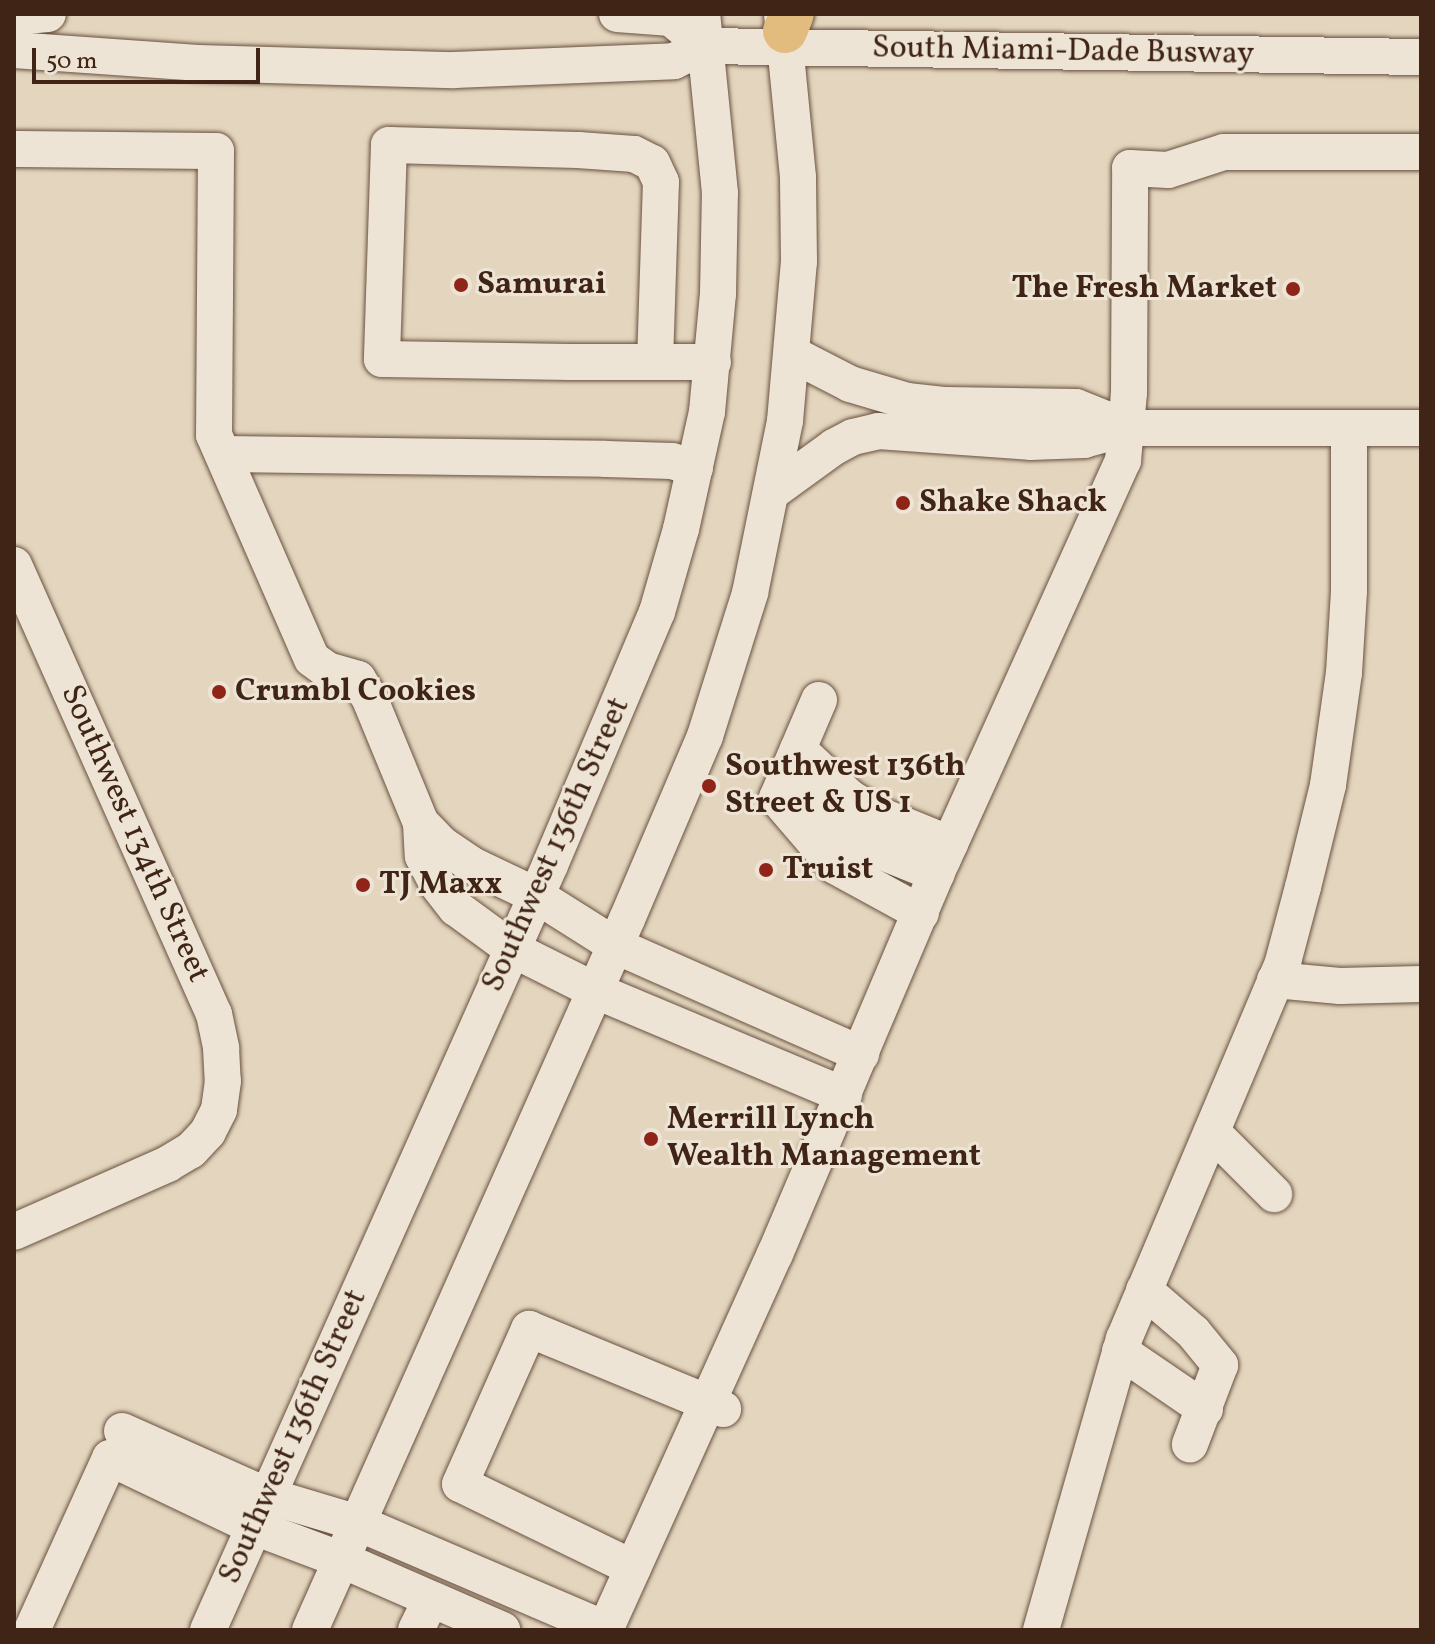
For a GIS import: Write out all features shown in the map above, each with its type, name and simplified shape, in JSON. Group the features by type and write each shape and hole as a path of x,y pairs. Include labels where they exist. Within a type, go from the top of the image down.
{"street":[{"path":"14,17 48,14"},
{"path":"617,14 671,18 704,30"},
{"path":"310,1630 616,946 705,736 750,593 772,492 792,354 799,262 798,177 786,27"},
{"name":"South Miami-Dade Busway","path":"14,50 198,63 454,70 674,61 704,30 786,27 1421,57"},
{"name":"Southwest 136th Street","path":"208,1630 537,896 657,612 695,468 713,362 720,193 704,30"},
{"path":"655,362 661,182 652,163 634,154 578,150 389,145 382,359 655,362 713,362"},
{"path":"14,149 216,151 214,435 312,659 327,670 358,679 369,697 421,823 423,856 437,884 456,908 512,949 596,991 844,1095"},
{"path":"32,1630 110,1458 261,1512 358,1523 605,1630 675,1497 782,1257 814,1184 844,1095 936,877 1123,461 1128,428 1130,168 1168,170 1224,152 1421,152"},
{"path":"792,354 850,384 907,401 946,405 1076,407 1128,428"},
{"path":"772,492 834,447 853,437 878,431 1030,442 1084,440 1128,428 1421,428"},
{"path":"1041,1630 1120,1351 1275,980 1303,887 1338,730 1349,591 1349,429"},
{"path":"223,454 606,459 672,461 695,468"},
{"name":"Southwest 134th Street","path":"14,565 214,1014 221,1048 223,1081 219,1110 208,1132 191,1150 168,1164 14,1232"},
{"path":"789,770 819,700"},
{"path":"789,770 849,797 874,813 936,877"},
{"path":"789,770 841,852 936,877"},
{"path":"421,823 441,844 472,865 537,896 616,946 861,1054"},
{"path":"1275,980 1340,986 1421,984"},
{"path":"1212,1132 1274,1194"},
{"path":"1144,1290 1193,1332 1220,1365 1190,1444"},
{"path":"641,1565 460,1484 490,1412 529,1329 715,1407"},
{"path":"1120,1351 1205,1409"},
{"path":"122,1431 342,1560 424,1614 502,1630"}],"place":[{"name":"Samurai","path":"461,285"},
{"name":"The Fresh Market","path":"1293,289"},
{"name":"Shake Shack","path":"903,503"},
{"name":"Crumbl Cookies","path":"219,692"},
{"name":"Southwest 136th Street & US 1","path":"709,786"},
{"name":"Truist","path":"766,870"},
{"name":"TJ Maxx","path":"363,885"},
{"name":"Merrill Lynch Wealth Management","path":"651,1139"}]}
